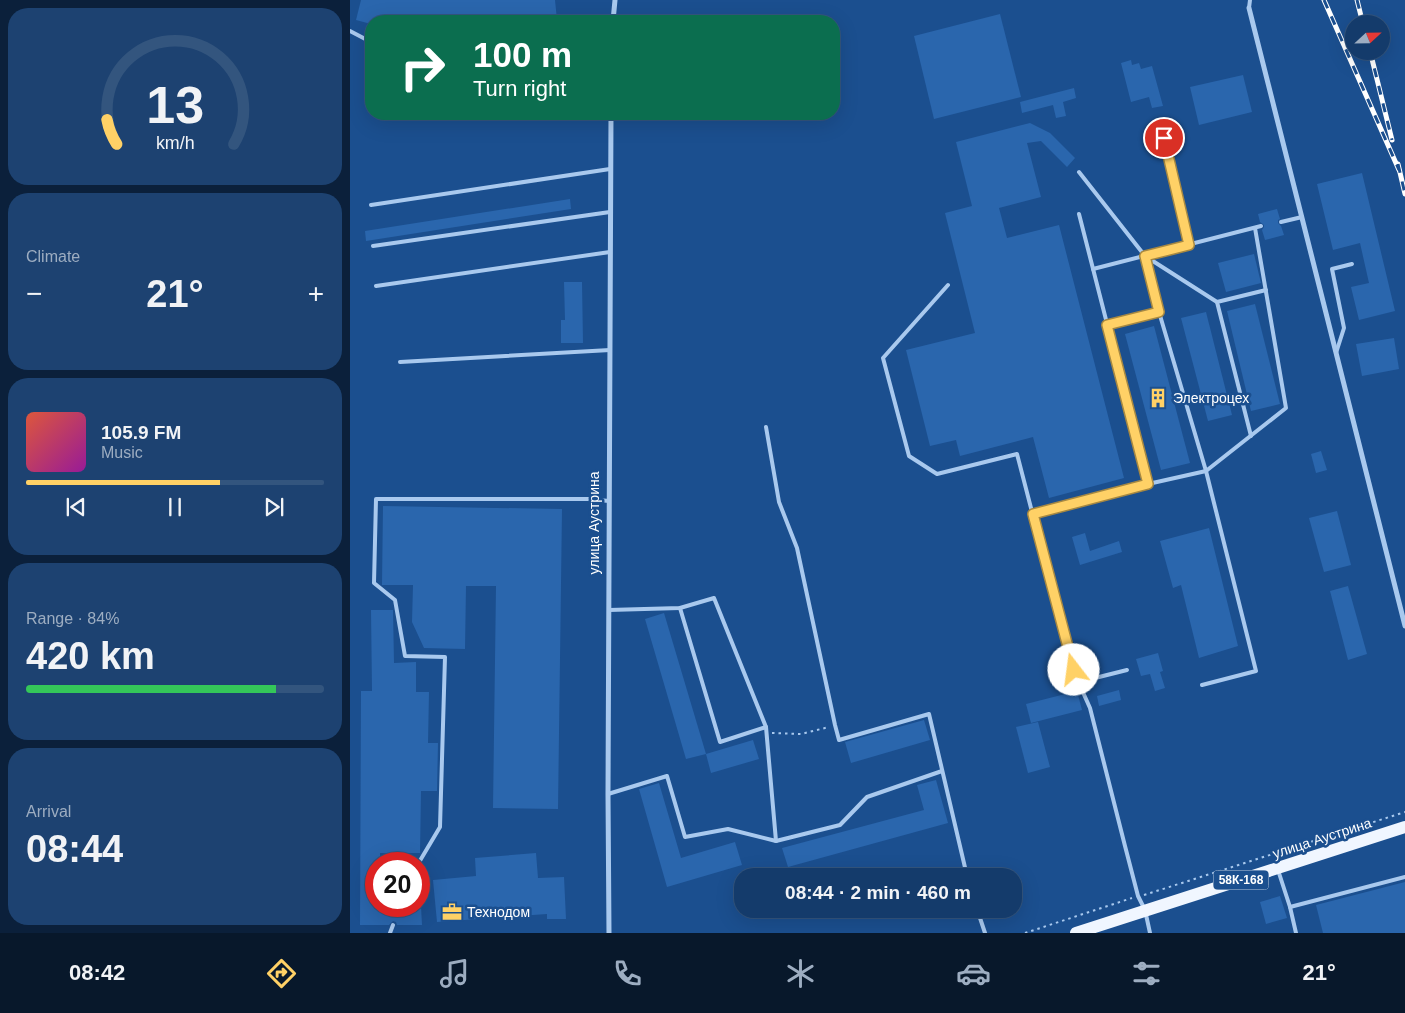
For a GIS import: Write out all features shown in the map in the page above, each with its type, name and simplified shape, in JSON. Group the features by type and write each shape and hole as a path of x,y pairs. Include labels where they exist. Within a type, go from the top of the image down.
{"main road":[{"name":"улица Аустрина","path":"1076,933 1405,827"}],"street":[{"path":"614,15 615,0"},
{"path":"1249,8 1405,626"},
{"name":"улица Аустрина","path":"609,933 611,120"}],"lane":[{"path":"1249,8 1250,0"},
{"path":"350,31 365,39"},
{"path":"1160,120 1189,245"},
{"path":"371,205 610,169"},
{"path":"1079,172 1145,256 1217,302 1251,436"},
{"path":"372,246 610,212"},
{"path":"1079,214 1148,484"},
{"path":"1280,222 1302,217"},
{"path":"1093,269 1261,226"},
{"path":"1033,514 1206,470 1286,408 1255,228"},
{"path":"376,286 610,252"},
{"path":"1145,256 1159,312 1206,470 1256,671 1202,685"},
{"path":"1336,353 1344,328 1332,269 1352,264"},
{"path":"948,285 883,358 910,456 937,474 1017,454 1074,670 1090,708 1138,896 1145,910 1150,933"},
{"path":"1217,302 1266,290"},
{"path":"1107,325 1159,312"},
{"path":"400,362 610,350"},
{"path":"766,427 779,502 797,548 834,725 839,740 929,714 965,868"},
{"path":"425,852 440,827 445,657 405,656 395,600 374,583 376,499 609,500"},
{"path":"609,610 680,608 714,598 768,733 776,841"},
{"path":"680,608 720,742 766,727"},
{"path":"1079,682 1127,670"},
{"path":"608,794 667,776 685,837 728,829 776,841 840,825 867,798 942,771"},
{"path":"1277,868 1290,907 1296,933"},
{"path":"1290,907 1405,877"},
{"path":"980,918 984,933"},
{"path":"390,933 393,925"}],"path":[{"path":"768,733 802,734 834,725"},
{"path":"1025,933 1405,812"}],"building":[{"path":"361,0 555,0 556,15 365,15 365,22 356,20"},
{"path":"1000,14 1021,97 934,119 914,36"},
{"path":"1131,60 1132,65 1139,63 1141,69 1152,66 1163,106 1152,108 1149,97 1131,102 1121,63"},
{"path":"1243,75 1252,112 1199,125 1190,87"},
{"path":"1074,88 1076,98 1063,102 1066,116 1056,118 1053,105 1022,113 1020,102"},
{"path":"1030,123 1050,133 1075,158 1067,167 1041,141 1027,143 1041,197 999,208 1007,238 1059,225 1124,478 1049,498 1033,437 960,456 956,440 930,446 906,350 975,333 945,213 972,206 956,142"},
{"path":"1362,173 1395,311 1359,320 1351,287 1369,283 1360,243 1333,250 1317,184"},
{"path":"570,199 571,209 366,241 365,231"},
{"path":"1277,209 1280,219 1278,223 1284,235 1265,240 1262,230 1264,225 1260,222 1258,214"},
{"path":"1254,254 1261,283 1226,292 1218,263"},
{"path":"564,282 582,282 583,343 561,343 561,320 565,320"},
{"path":"1255,304 1280,404 1251,411 1227,311"},
{"path":"1206,312 1232,415 1208,421 1181,318"},
{"name":"Электроцех","path":"1154,326 1190,463 1161,470 1125,334"},
{"path":"1394,338 1399,369 1362,376 1356,344"},
{"path":"1321,451 1327,470 1316,473 1311,454"},
{"path":"383,506 562,509 558,809 493,808 496,586 466,586 465,649 424,648 412,622 413,585 382,585"},
{"path":"1337,511 1351,565 1324,572 1309,518"},
{"path":"1209,528 1238,646 1199,658 1181,585 1173,588 1160,541"},
{"path":"1085,533 1090,551 1119,541 1122,552 1080,565 1072,537"},
{"path":"1348,586 1367,654 1348,660 1330,591"},
{"path":"371,610 393,610 394,663 416,662 416,692 429,692 428,743 438,743 437,791 421,791 420,852 365,852 365,917 422,917 422,925 397,925 393,921 389,925 360,925 361,691 372,691"},
{"path":"664,613 706,754 686,759 645,619"},
{"path":"1158,653 1163,671 1160,672 1165,688 1155,691 1150,674 1141,676 1136,659"},
{"path":"1119,690 1121,700 1099,706 1097,696"},
{"path":"1077,691 1082,710 1031,723 1026,704"},
{"path":"924,720 930,740 851,763 845,742"},
{"path":"1038,722 1050,767 1028,773 1016,727"},
{"path":"753,740 759,759 711,773 706,754"},
{"path":"936,780 948,823 788,867 782,848 924,810 917,785"},
{"path":"659,783 681,858 735,842 742,865 667,887 639,789"},
{"path":"536,853 538,878 564,877 566,919 547,919 547,914 437,922 433,880 476,876 475,858"},
{"path":"1405,882 1405,933 1323,933 1316,905"},
{"path":"1280,896 1287,918 1266,924 1260,902"}],"railway":[{"path":"1324,0 1399,170"},
{"path":"1357,0 1361,15"},
{"path":"1372,60 1392,140"},
{"path":"1398,164 1405,194"}],"place":[{"name":"Электроцех","path":"1158,398"},
{"name":"Технодом","path":"452,912"}],"route":[{"path":"1074,670 1033,514 1148,484 1107,325 1159,312 1145,256 1189,245 1164,138"}]}
